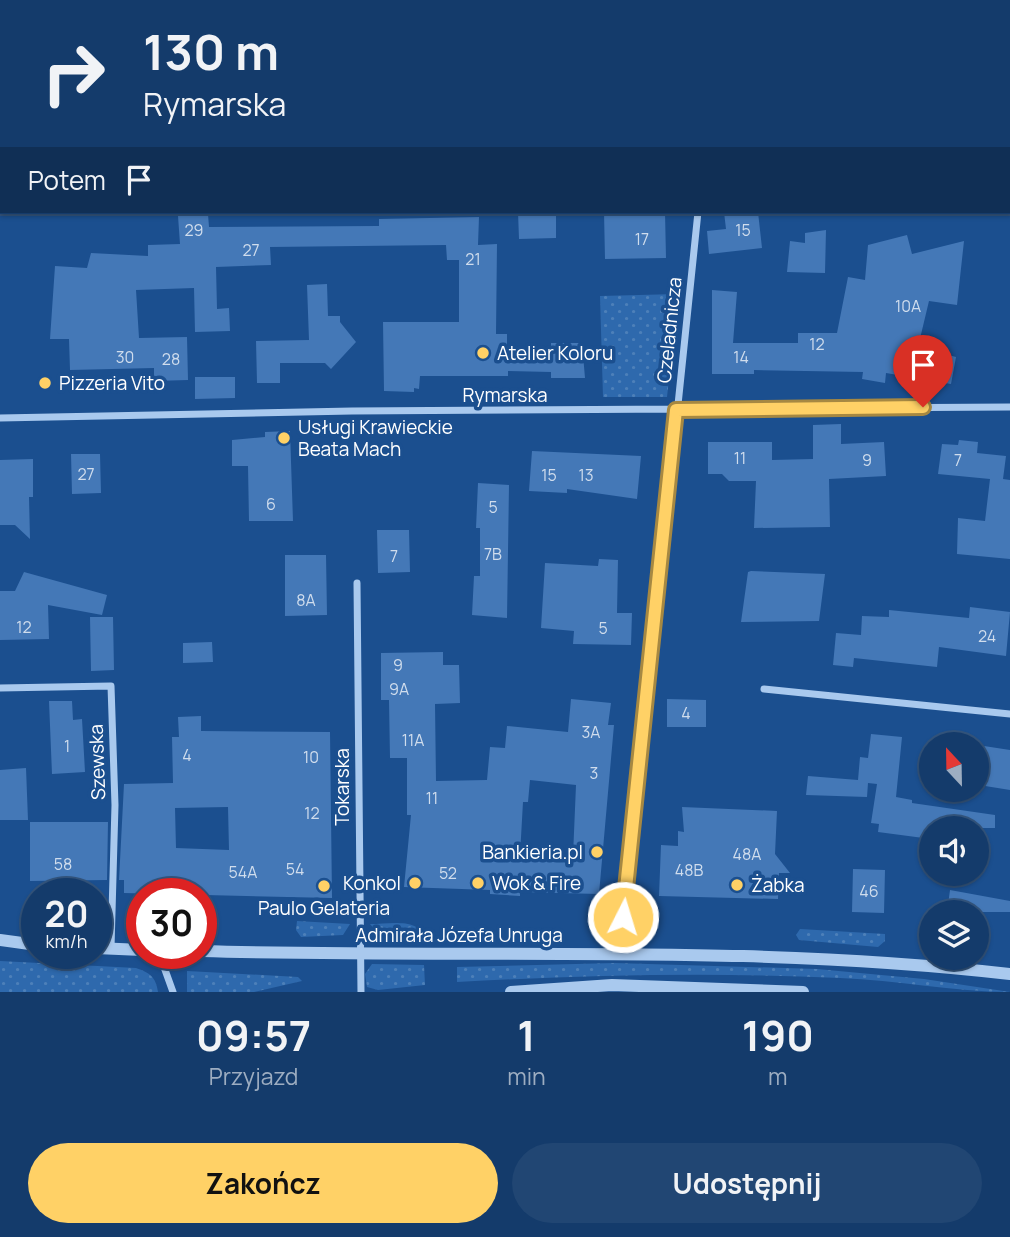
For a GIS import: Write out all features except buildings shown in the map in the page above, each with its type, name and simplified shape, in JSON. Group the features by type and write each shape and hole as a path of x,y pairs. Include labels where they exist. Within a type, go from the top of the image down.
{"street":[{"name":"Czeladnicza","path":"621,954 698,214"},
{"name":"Rymarska","path":"0,418 352,411 1010,407"},
{"name":"Tokarska","path":"357,583 361,992"},
{"name":"Szewska","path":"0,688 111,686 115,804 112,912"},
{"path":"764,689 1010,714"},
{"path":"0,940 21,942"},
{"name":"Admirała Józefa Unruga","path":"217,952 360,956 757,956 907,964 1010,974"},
{"path":"165,969 173,992"},
{"path":"511,992 612,985 803,992"}],"shaded area":[{"path":"678,294 667,397 603,397 600,296"},
{"path":"297,921 350,924 343,935 301,937 296,930"},
{"path":"403,923 417,927 426,939 382,938 370,924"},
{"path":"800,929 885,934 885,941 878,947 799,940 796,935"},
{"path":"0,961 21,962 21,969 112,969 112,967 138,969 152,976 158,992 0,992"},
{"path":"615,963 817,969 924,979 1010,992 861,979 744,975 601,976 457,982 457,967"},
{"path":"372,964 424,965 425,985 378,990 367,987 365,974"},
{"path":"187,971 298,977 302,981 254,992 187,992"}],"place":[{"name":"Atelier Koloru","path":"483,353"},
{"name":"Pizzeria Vito","path":"45,383"},
{"name":"Usługi Krawieckie Beata Mach","path":"284,438"},
{"name":"Bankieria.pl","path":"597,852"},
{"name":"Konkol","path":"415,883"},
{"name":"Wok & Fire","path":"478,883"},
{"name":"Żabka","path":"737,885"},
{"name":"Paulo Gelateria","path":"324,886"}],"route":[{"path":"623,917 676,410 923,407"}]}
